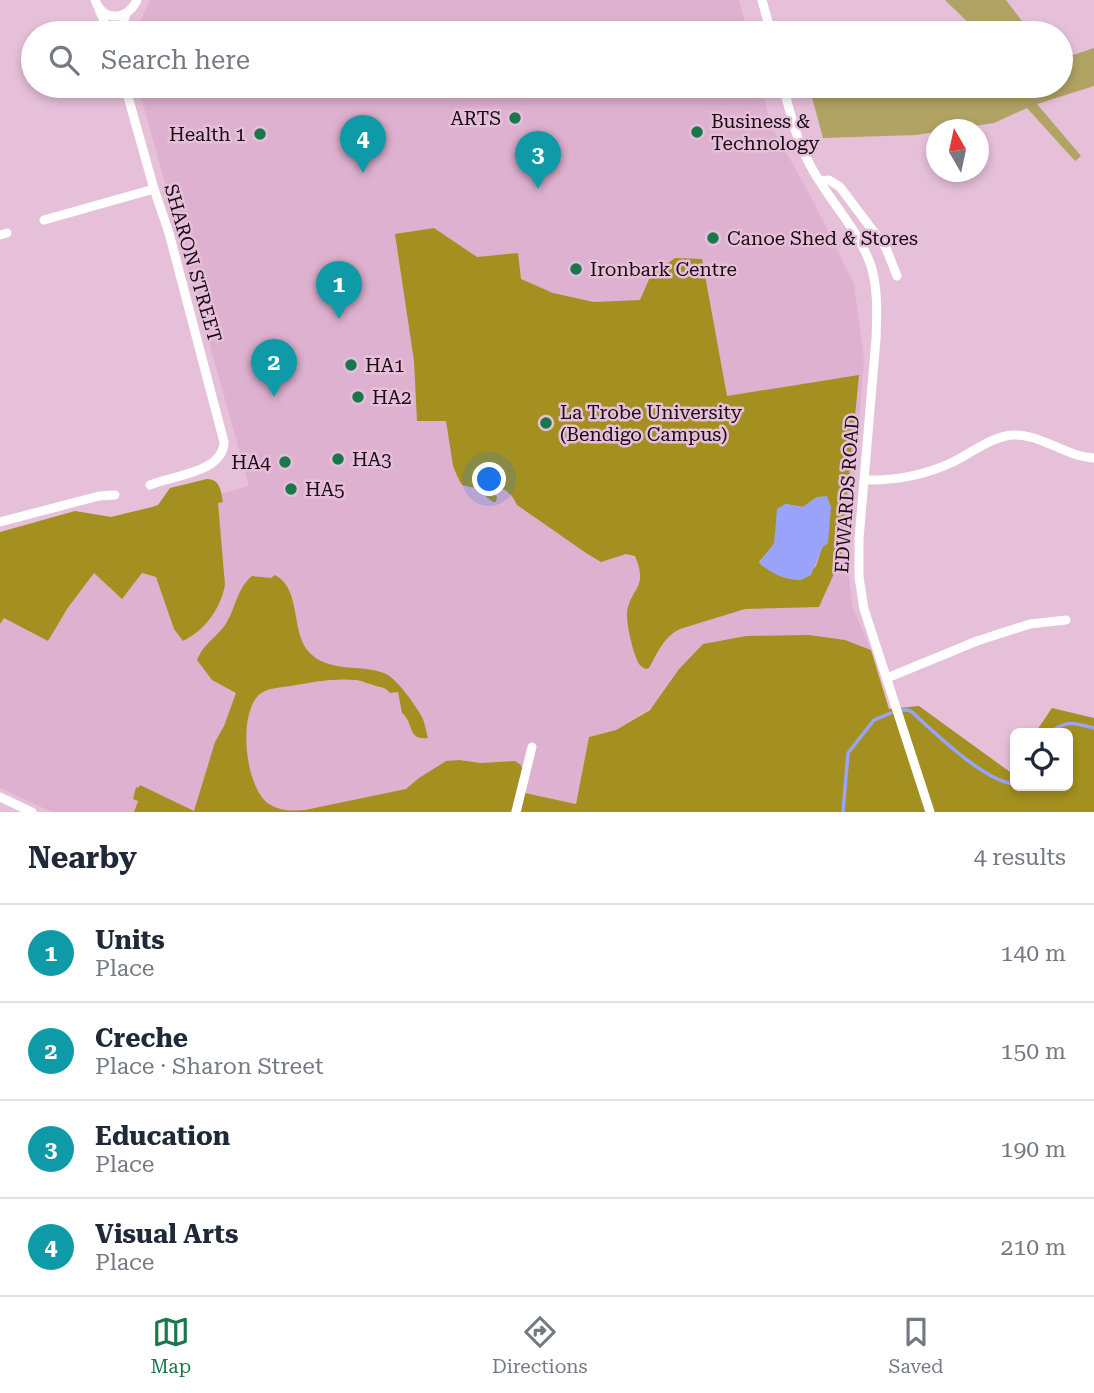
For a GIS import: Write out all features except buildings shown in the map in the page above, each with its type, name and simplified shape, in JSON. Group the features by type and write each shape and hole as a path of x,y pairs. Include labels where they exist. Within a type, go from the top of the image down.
{"street":[{"path":"97,5 109,15 115,16 126,13 136,0"},
{"path":"762,0 768,21"},
{"path":"124,21 126,13"},
{"name":"SHARON STREET","path":"128,98 169,233 224,442 224,450 210,465 150,485"},
{"name":"EDWARDS ROAD","path":"786,98 804,151 857,239 871,268 874,282 876,339 859,539 860,589 929,812"},
{"name":"EDWARDS ROAD","path":"821,181 829,180 840,187 886,248 897,276"},
{"path":"44,220 154,189"},
{"path":"864,480 895,480 926,472 998,439 1013,435 1030,436 1064,451 1094,458"},
{"path":"0,522 99,496 116,495"},
{"path":"887,678 977,641 1030,624 1066,620"},
{"path":"516,812 533,747"},
{"path":"0,797 32,812"}],"shaded area":[{"path":"150,0 739,0 745,21 140,21"},
{"path":"945,0 1006,0 1022,21 967,21"},
{"path":"1094,48 1094,86 1073,93 1073,55"},
{"name":"La Trobe University (Bendigo Campus)","path":"141,98 764,98 771,125 812,199 854,284 864,360 848,561 852,606 871,650 845,640 703,644 679,669 652,707 616,730 589,737 576,804 526,793 521,812 52,812 0,788 0,551 136,518 249,486"},
{"path":"812,98 1056,98 1037,104 1081,156 1075,161 1027,108 989,124 989,119 926,119 926,134 823,138"},
{"path":"434,228 477,257 518,253 521,279 553,293 594,302 640,300 650,277 675,258 702,259 727,396 859,375 841,558 819,607 745,609 683,628 667,639 649,668 642,667 633,649 627,618 640,575 635,556 626,554 601,562 517,505 503,489 490,484 497,497 496,502 493,502 475,488 462,485 453,466 446,421 417,421 414,361 395,234","holes":["817,497 822,548 816,566 801,580 773,572 759,562 774,544 785,504 803,507"]},
{"path":"207,479 217,483 223,502 218,503 225,585 215,611 205,625 191,636 183,641 174,629 156,577 142,573 122,599 94,573 67,609 48,641 4,618 0,624 0,532 75,511 111,517 152,507 158,505 170,488"},
{"path":"275,575 289,590 299,633 308,651 324,662 374,670 389,676 419,712 428,738 414,734 402,713 398,692 390,693 384,688 348,680 267,690 260,694 253,704 246,733 254,783 269,804 286,810 305,810 406,789 446,761 515,761 522,769 511,812 134,812 138,801 133,799 136,787 140,785 194,811 215,742 236,693 212,680 197,660 203,649 225,625 247,581 252,576 271,578"},
{"path":"809,635 845,640 871,650 889,709 919,706 1010,772 1010,791 1073,791 1073,728 1038,728 1052,708 1094,718 1094,812 521,812 525,793 576,804 589,737 616,730 650,710 679,669 703,644 746,636"}],"water":[{"path":"827,496 831,507 828,543 822,548 811,575 801,580 790,579 773,573 759,563 774,544 777,509 785,504 803,507 817,497"}],"waterway":[{"path":"902,710 912,712 975,766 1010,783"},
{"path":"843,812 848,753 874,720 891,713"},
{"path":"1058,728 1071,723 1094,728"}],"place":[{"name":"ARTS","path":"515,118"},
{"name":"Business & Technology","path":"697,132"},
{"name":"Health 1","path":"260,134"},
{"name":"Visual Arts","path":"363,173"},
{"name":"Education","path":"538,189"},
{"name":"Canoe Shed & Stores","path":"713,238"},
{"name":"Ironbark Centre","path":"576,269"},
{"name":"Units","path":"339,319"},
{"name":"HA1","path":"351,365"},
{"name":"Creche","path":"274,397"},
{"name":"HA2","path":"358,397"},
{"name":"La Trobe University (Bendigo Campus)","path":"546,423"},
{"name":"HA3","path":"338,459"},
{"name":"HA4","path":"285,462"},
{"name":"HA5","path":"291,489"}]}
